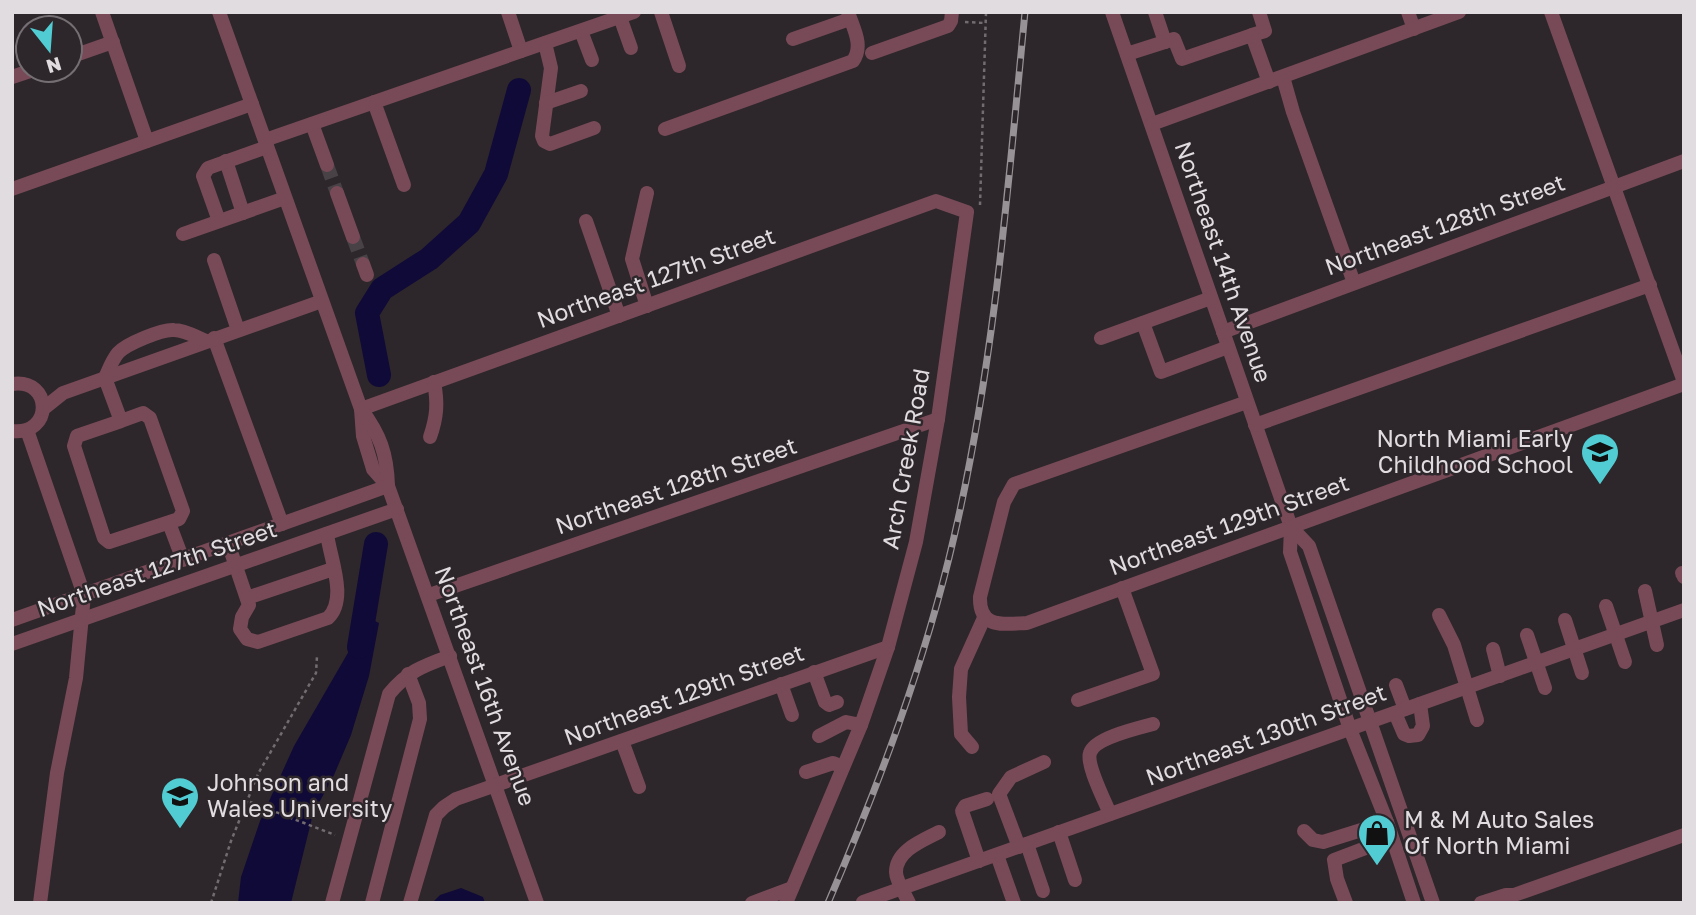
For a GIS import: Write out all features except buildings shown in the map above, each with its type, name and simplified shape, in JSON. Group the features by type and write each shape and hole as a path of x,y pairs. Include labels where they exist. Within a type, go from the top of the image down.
{"street":[{"path":"102,12 147,141"},
{"name":"Northeast 16th Avenue","path":"219,12 360,409 363,436 373,470 388,486 397,509 537,903"},
{"path":"508,12 522,51"},
{"path":"661,12 679,66"},
{"name":"Northeast 14th Avenue","path":"1112,12 1290,527 1290,552 1350,729 1387,822 1414,903"},
{"path":"1155,12 1165,42"},
{"path":"1127,54 1174,39 1181,59 1265,31 1259,12"},
{"path":"1408,12 1414,29"},
{"path":"1152,124 1459,12"},
{"path":"1551,12 1684,383"},
{"path":"219,221 203,176 208,168 266,143 374,102 627,15 631,48"},
{"path":"664,128 853,61 857,56 859,43 849,16 793,40"},
{"path":"872,53 948,26 951,17"},
{"path":"581,31 592,60"},
{"path":"1252,35 1293,112 1354,283"},
{"path":"84,52 113,42"},
{"path":"545,43 551,68 542,136 547,143 594,128"},
{"path":"546,103 581,91"},
{"path":"374,102 404,185"},
{"path":"12,189 252,104"},
{"path":"312,124 327,165"},
{"path":"226,161 243,213"},
{"name":"Northeast 128th Street","path":"1223,332 1684,161"},
{"path":"337,192 353,237"},
{"path":"647,193 632,259 647,306"},
{"path":"183,234 285,198"},
{"name":"Northeast 127th Street","path":"360,409 936,201 967,212"},
{"name":"Arch Creek Road","path":"786,903 861,725 888,646 916,542 938,419 967,212"},
{"path":"586,221 619,316"},
{"path":"214,260 239,330"},
{"path":"1255,425 1650,285"},
{"path":"1101,338 1211,298"},
{"path":"40,903 57,773 76,678 83,589 23,433 36,425 43,409 63,393 322,301"},
{"path":"1143,323 1161,372 1228,347"},
{"path":"121,421 105,378 118,352 126,346 164,331 178,330 210,340"},
{"path":"210,340 282,524"},
{"path":"12,372 32,387 41,398 43,409"},
{"path":"430,437 438,403 434,382"},
{"name":"Northeast 129th Street","path":"984,618 998,624 1027,623 1684,383"},
{"path":"12,384 48,388 63,393"},
{"path":"972,747 961,734 961,669 984,618 979,608 979,597 1004,502 1014,484 1247,402"},
{"path":"143,414 150,418 183,510 179,519 109,542 104,538 74,440 77,436 121,421 143,414"},
{"name":"Northeast 128th Street","path":"429,595 938,419"},
{"name":"Northeast 127th Street","path":"12,620 83,589 183,560 388,486"},
{"name":"Northeast 127th Street","path":"12,644 397,509"},
{"path":"169,523 183,560"},
{"name":"Northeast 14th Avenue","path":"1290,527 1309,547 1433,903"},
{"path":"228,543 247,598 248,609 242,617 240,629 252,642 265,641 328,618 334,612 338,586 327,534"},
{"path":"247,598 333,569"},
{"path":"1078,700 1153,674 1122,588"},
{"path":"1646,591 1657,645"},
{"path":"1606,606 1625,662"},
{"name":"Northeast 130th Street","path":"863,902 1684,610"},
{"path":"1439,615 1454,645 1477,720"},
{"path":"1566,620 1582,673"},
{"path":"1527,635 1545,688"},
{"name":"Northeast 129th Street","path":"410,903 429,831 436,815 456,799 888,646"},
{"path":"1493,649 1500,676"},
{"path":"331,903 389,694 416,668 450,656"},
{"path":"814,672 825,702 829,705 837,702"},
{"path":"372,903 420,719 419,704 408,674"},
{"path":"781,684 792,715"},
{"path":"1396,685 1405,734 1409,736 1418,734 1423,726 1420,704"},
{"path":"819,736 846,722 861,725"},
{"path":"1110,814 1089,754 1098,741 1153,723"},
{"path":"622,741 639,787"},
{"path":"1043,891 999,794 1011,777 1044,762"},
{"path":"806,772 833,763 844,767"},
{"path":"979,861 962,811 965,806 987,799"},
{"path":"1304,831 1312,840 1323,842 1387,822"},
{"path":"909,903 896,874 897,866 907,849 939,832"},
{"path":"1059,832 1076,880"},
{"path":"1481,903 1506,895 1509,899 1684,835"},
{"path":"1346,903 1337,879 1335,860 1392,838"},
{"path":"997,855 1014,903"},
{"path":"752,903 792,888"}],"path":[{"path":"967,212 979,209 986,12"},
{"path":"951,17 985,23"},
{"path":"212,903 231,841 258,774 316,673 317,656"},
{"path":"249,801 348,840"}],"shaded area":[{"path":"362,615 379,623 369,676 351,735 313,814 291,903 238,903 241,877 260,821 294,746 349,651"},
{"path":"461,888 483,897 485,903 432,903 440,895"}],"waterway":[{"path":"379,375 367,313 382,289 429,259 469,223 496,174 519,90"},
{"path":"359,647 376,544"}],"tunnel":[{"path":"327,165 337,193"},
{"path":"353,237 363,264"}],"railway":[{"path":"828,903 865,813 915,677 954,537 990,342 1025,12"}],"place":[{"name":"North Miami Early Childhood School","path":"1600,486"},
{"name":"Johnson and Wales University","path":"180,830"},
{"name":"M & M Auto Sales Of North Miami","path":"1377,867"}]}
